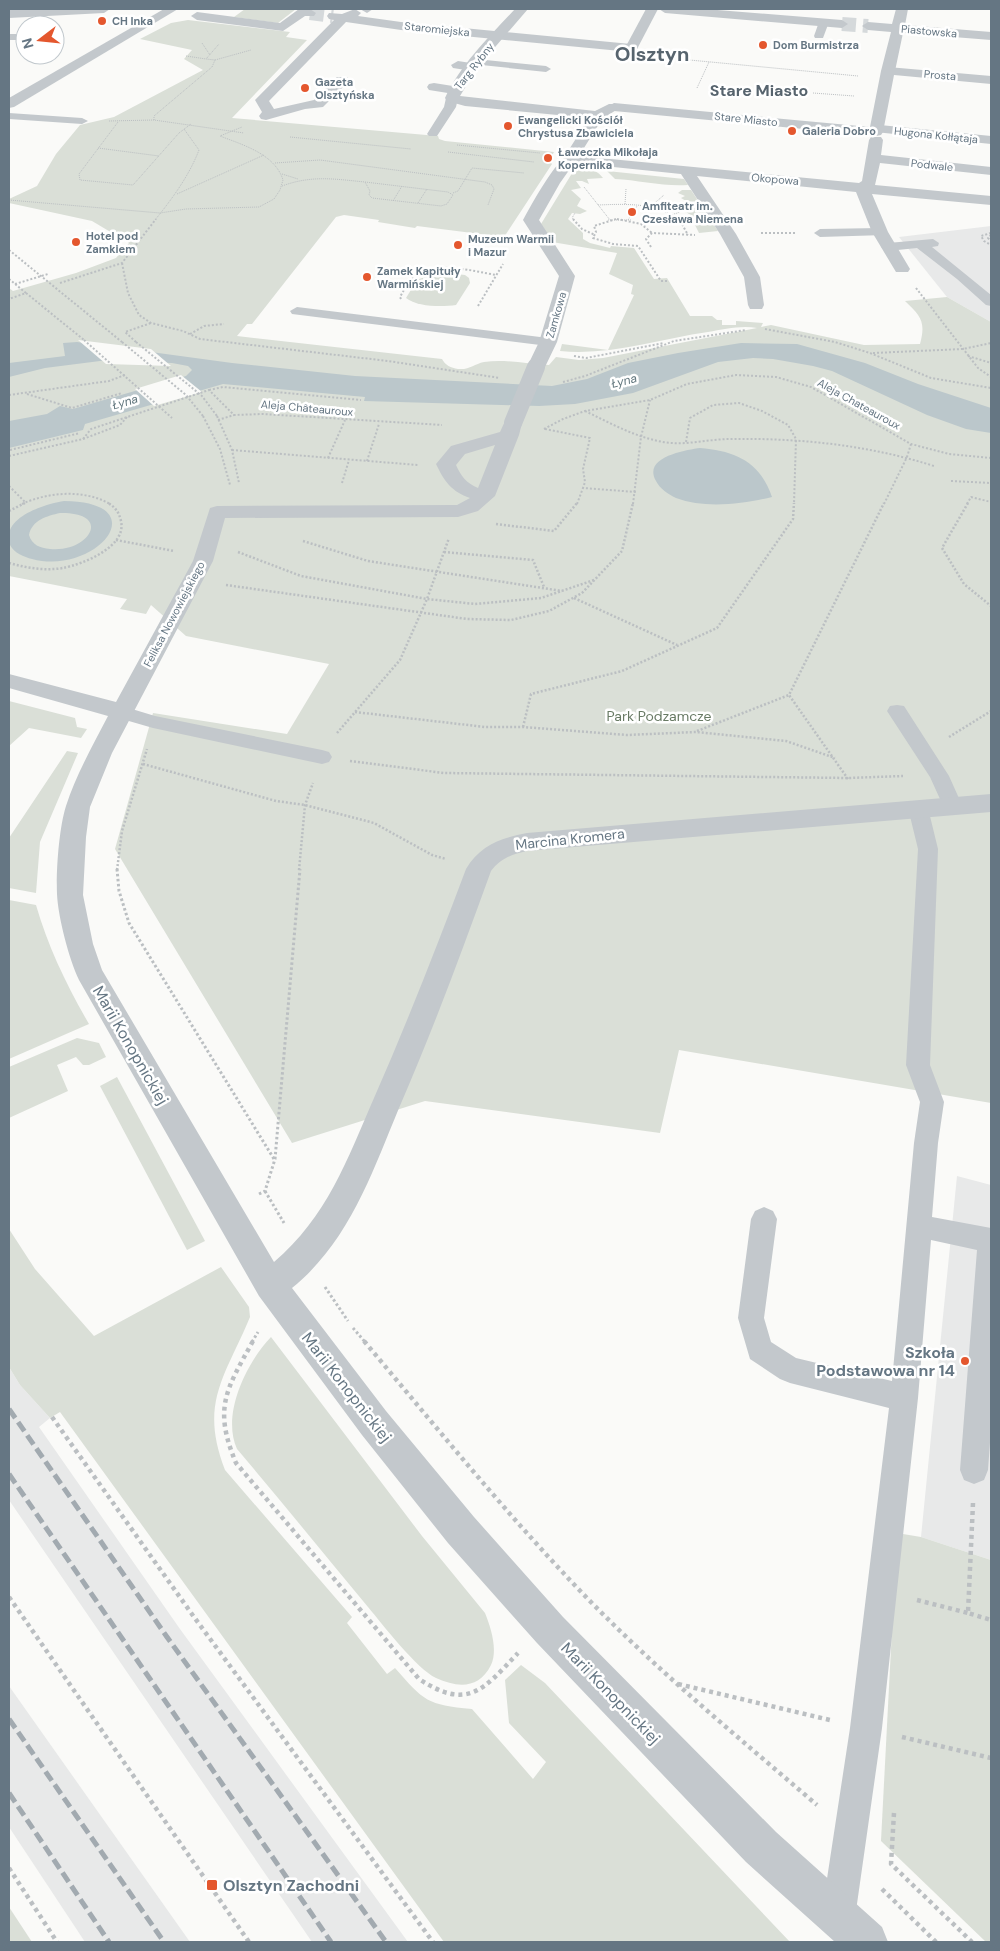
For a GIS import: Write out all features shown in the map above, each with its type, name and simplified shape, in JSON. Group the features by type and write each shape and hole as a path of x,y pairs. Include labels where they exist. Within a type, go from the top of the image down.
{"street":[{"path":"9,14 104,9"},
{"path":"9,104 172,9"},
{"path":"342,80 318,104 306,105 268,115 262,100 337,20 367,9"},
{"name":"Targ Rybny","path":"453,94 474,64 522,9"},
{"name":"Staromiejska","path":"291,21 337,20 631,48 652,9"},
{"path":"664,9 745,12 842,24"},
{"path":"888,71 902,9"},
{"name":"Staromiejska","path":"197,16 283,27 303,12 310,13"},
{"name":"Piastowska","path":"868,26 991,36"},
{"path":"458,65 474,64"},
{"name":"Prosta","path":"888,71 991,80"},
{"name":"Stare Miasto","path":"597,116 614,107 876,132 888,71"},
{"path":"434,87 453,94 465,102 585,113 597,116"},
{"name":"Zamkowa","path":"485,496 536,367 548,342 567,276 531,220 553,182 570,160 597,116"},
{"name":"Hugona Kołłątaja","path":"873,158 877,136 991,140"},
{"path":"873,158 869,182 863,188 880,232 902,269"},
{"name":"Podwale","path":"873,158 991,171"},
{"name":"Okopowa","path":"570,160 991,201"},
{"path":"686,171 728,234 752,278 756,305"},
{"path":"485,496 464,490 452,479 446,464 458,450 511,429"},
{"path":"458,511 471,507 485,496"},
{"name":"Feliksa Nowowiejskiego","path":"122,712 203,562 217,512 458,511"},
{"path":"9,681 96,703 122,712"},
{"name":"Marii Konopnickiej","path":"122,712 90,774 78,807 72,846 70,895 80,944 97,985 270,1285 374,1423 462,1530 550,1630 761,1847 867,1942"},
{"name":"Marcina Kromera","path":"270,1285 304,1257 333,1220 347,1195 419,1029 479,868 484,859 492,852 508,845 526,842 861,812 991,803"}],"lane":[{"path":"819,36 824,22"},
{"path":"474,64 546,68"},
{"path":"433,134 450,107 453,94"},
{"path":"9,116 82,122"},
{"path":"820,233 880,232"},
{"path":"888,247 927,243 990,302"},
{"path":"297,311 548,342"},
{"path":"897,711 939,776 952,805"},
{"path":"122,712 153,722 322,757"},
{"path":"838,1918 866,1728 904,1398 926,1143 932,1102 918,1065 928,849 918,808"},
{"path":"764,1218 751,1318 760,1350 790,1370 904,1398"},
{"path":"920,1226 991,1241 974,1470"}],"path":[{"path":"206,59 240,22"},
{"path":"186,56 215,60 256,48"},
{"path":"657,57 864,76"},
{"path":"154,120 154,116 173,98 212,67 215,60"},
{"path":"694,94 709,62"},
{"path":"813,92 859,97"},
{"path":"111,121 154,120 247,133"},
{"path":"118,121 79,174 80,180 133,185 184,129 191,124"},
{"path":"60,284 122,263 176,194 195,162 199,150 184,129"},
{"path":"9,200 160,213 186,209 259,207 274,200 282,186 282,174 275,163 264,155 220,136 234,131"},
{"path":"286,137 414,149"},
{"path":"457,145 546,153"},
{"path":"98,148 159,156"},
{"path":"442,152 534,162"},
{"path":"176,194 264,155"},
{"path":"275,163 320,160 486,182 494,188 488,205"},
{"path":"365,182 370,191 369,195 372,198 441,206 447,204 472,168 509,172"},
{"path":"282,174 298,180"},
{"path":"282,186 298,180 320,177 453,193"},
{"path":"393,200 402,186"},
{"path":"625,204 626,186"},
{"path":"584,187 610,220"},
{"path":"418,203 427,189"},
{"path":"649,207 667,192"},
{"path":"598,205 625,204 649,207 671,215 683,224 688,234"},
{"path":"628,220 637,206"},
{"path":"644,225 688,210"},
{"path":"576,214 572,218 573,221 583,230 595,235"},
{"path":"668,281 661,281 638,246 608,243 593,238 596,232 594,226 610,220 628,220 644,225 652,233 693,235"},
{"path":"778,232 792,232"},
{"path":"651,247 646,239 652,233"},
{"path":"991,234 988,238 991,241"},
{"path":"991,234 981,236 991,245"},
{"path":"9,250 186,395 203,416 220,449 226,464 231,492"},
{"path":"122,263 128,294 139,315 151,323 125,332 202,396 217,416 232,450 240,486"},
{"path":"474,308 480,305 503,264"},
{"path":"404,302 400,297 414,277 424,273 448,268 496,275"},
{"path":"15,284 48,274"},
{"path":"9,279 84,340 172,418"},
{"path":"9,299 26,294"},
{"path":"926,300 978,368 991,377"},
{"path":"190,334 204,326 224,324"},
{"path":"569,355 586,358 674,341"},
{"path":"870,353 963,349 991,343"},
{"path":"968,356 991,363"},
{"path":"9,395 109,381 125,375"},
{"name":"Aleja Chateauroux","path":"536,433 563,419 585,411 650,400 687,384 736,375 776,377 811,387 911,444 950,454 991,458"},
{"path":"83,439 91,429 223,387 361,400"},
{"path":"209,390 234,415"},
{"path":"25,393 72,408 122,393"},
{"path":"219,584 467,619 511,620 550,612 582,594 622,551 636,492 641,438 650,400"},
{"path":"523,727 531,694 622,671 717,628 793,519 796,440 788,425 762,410 739,403 713,405 690,418 686,442"},
{"path":"585,411 641,438 666,442 726,439 796,440 907,457 934,466"},
{"name":"Aleja Châteauroux","path":"218,420 252,412 379,424 447,425"},
{"path":"9,456 83,439 120,425 129,416"},
{"path":"328,458 345,420"},
{"path":"367,461 379,424"},
{"path":"493,523 554,531 577,504 585,482 583,469 590,438 545,429"},
{"path":"10,450 80,433"},
{"path":"696,732 790,694 907,457 911,444"},
{"path":"232,450 421,465"},
{"path":"342,484 349,460"},
{"path":"951,481 991,483"},
{"path":"9,486 25,502"},
{"path":"583,488 636,492"},
{"path":"9,511 25,502 47,496 71,494 102,500 116,509 122,521 122,528 116,540 95,557 70,566 37,569 9,562"},
{"path":"991,502 971,497 942,548 964,584 991,606"},
{"path":"256,1196 265,1191 275,1159 305,805 327,744 400,660 427,599 458,511"},
{"path":"116,540 176,552"},
{"path":"301,540 368,561 562,591"},
{"path":"232,549 301,576 427,599 475,604 540,598 595,580"},
{"path":"444,552 533,560 544,588"},
{"path":"574,598 678,645"},
{"path":"790,694 848,778 861,812"},
{"path":"944,740 991,711"},
{"path":"355,712 485,727 523,727 627,735 696,732 786,741 835,758"},
{"path":"145,755 121,837 117,860 117,880 121,902 129,923 275,1159"},
{"path":"322,757 444,773 848,778 939,776"},
{"path":"143,764 276,801 305,805 374,823 432,854"},
{"path":"265,1191 284,1223"},
{"path":"320,1281 350,1324 490,1491 587,1598 677,1684 818,1806 820,1796"},
{"path":"261,1327 228,1387 222,1406 222,1426 228,1447 236,1463 418,1679 435,1692 452,1696 469,1696 486,1686 523,1647"},
{"path":"52,1417 200,1625 433,1942"},
{"path":"968,1613 974,1470"},
{"path":"9,1596 249,1942"},
{"path":"908,1598 991,1620"},
{"path":"899,1746 900,1726"},
{"path":"895,1805 891,1864 972,1942"},
{"path":"9,1868 57,1942"},
{"path":"884,1891 936,1942"}],"shaded area":[{"path":"991,226 991,322 947,297 899,237"},
{"name":"Szkoła Podstawowa nr 14","path":"957,1176 991,1185 991,1560 921,1537"},
{"path":"9,1367 20,1385 50,1418 39,1427 180,1629 408,1942 312,1942 9,1500"},
{"path":"9,1686 190,1942 85,1942 9,1827"}],"green space":[{"path":"245,9 296,9 278,23 234,17"},
{"name":"Park Podzamcze","path":"188,20 290,32 286,37 307,40 232,118 438,136 439,139 445,141 554,152 549,161 552,164 504,237 417,226 415,228 344,215 336,217 252,324 247,324 237,336 442,359 451,367 462,369 492,361 549,365 556,357 579,360 603,358 757,328 727,329 608,350 634,295 631,294 633,285 609,274 617,253 552,242 541,224 574,170 583,169 597,172 603,178 587,179 589,184 576,181 581,188 571,190 581,199 577,206 587,211 580,214 572,213 568,219 583,233 583,239 590,243 610,248 611,246 634,248 654,279 667,278 690,316 712,316 717,320 722,320 722,325 736,325 736,321 763,323 761,327 771,325 864,345 920,344 922,336 921,320 905,301 947,297 991,322 991,1103 679,1050 660,1133 425,1101 292,1143 115,849 153,713 287,734 329,664 186,636 151,605 146,614 120,609 127,599 9,576 9,288 13,291 76,273 116,258 129,243 92,221 9,203 9,199 37,186 56,154 80,125 114,117 203,70 184,59 192,50 140,39 171,23"},
{"path":"607,171 684,179 688,185 615,179"},
{"path":"682,190 691,190 718,231 699,233 695,225 701,223 685,211 692,208 681,203 686,201 681,198 685,196 678,193"},
{"path":"438,272 465,275 469,278 470,283 456,305 423,305 406,298 417,280"},
{"path":"562,344 608,350 579,352 560,351"},
{"path":"9,701 75,718 77,727 87,729 81,738 29,728 9,746"},
{"path":"67,751 78,753 40,842 36,893 9,888 9,838"},
{"path":"9,900 36,905 46,936 59,966 89,1024 9,1059"},
{"path":"77,1038 99,1043 106,1057 89,1065 83,1065 76,1057 57,1065 68,1091 9,1118 9,1067"},
{"path":"117,1077 205,1241 187,1250 100,1086"},
{"path":"9,1229 35,1269 94,1336 221,1267 249,1307 250,1317 224,1374 215,1408 214,1426 225,1470 352,1617 347,1623 387,1674 395,1668 413,1688 428,1699 445,1706 472,1709 533,1779 546,1762 509,1723 505,1680 521,1665 545,1683 790,1942 444,1942 60,1412 50,1418 20,1385 9,1367"},
{"path":"271,1337 422,1536 485,1613 491,1632 494,1653 491,1665 480,1679 467,1684 452,1684 436,1678 419,1666 391,1635 237,1449 233,1435 234,1405 245,1374 253,1360"},
{"path":"897,1533 921,1537 991,1560 991,1942 986,1942 881,1841"},
{"path":"9,1907 32,1942 9,1942"}],"water":[{"name":"Łyna","path":"77,342 232,363 355,376 552,386 587,379 628,363 678,353 741,343 797,344 865,363 918,384 991,408 991,433 966,429 927,415 832,371 773,359 753,358 718,362 633,393 575,404 539,406 364,401 365,397 223,384 85,424 83,430 9,448 9,421 47,414 60,406 73,409 186,376 192,370 188,366 172,363 100,361 45,368 9,377 9,363 65,356 63,343"},
{"path":"700,448 725,452 745,461 761,475 772,497 749,502 711,504 676,498 662,489 653,473 655,466 668,456"},
{"path":"64,501 92,504 108,513 112,524 107,537 95,548 77,557 56,561 32,559 14,550 10,545 9,535 12,527 18,520 36,509","holes":["60,513 77,514 87,519 91,525 90,532 85,539 76,545 64,549 46,549 37,545 30,538 31,530 37,522"]}],"pier":[{"path":"78,340 151,349 171,366 106,364"},
{"path":"181,375 202,392 154,406 135,389"}],"tunnel":[{"path":"310,13 333,16"},
{"path":"842,24 868,26"}],"railway":[{"path":"9,1409 167,1637 386,1942"},
{"path":"9,1474 331,1942"},
{"path":"9,1719 164,1942"},
{"path":"9,1793 109,1942"}],"place":[{"name":"CH Inka","path":"102,21"},
{"name":"Dom Burmistrza","path":"763,45"},
{"name":"Gazeta Olsztyńska","path":"305,88"},
{"name":"Ewangelicki Kościół Chrystusa Zbawiciela","path":"508,126"},
{"name":"Galeria Dobro","path":"792,131"},
{"name":"Ławeczka Mikołaja Kopernika","path":"548,158"},
{"name":"Amfiteatr im. Czesława Niemena","path":"632,212"},
{"name":"Hotel pod Zamkiem","path":"76,242"},
{"name":"Muzeum Warmii i Mazur","path":"458,245"},
{"name":"Zamek Kapituły Warmińskiej","path":"367,277"},
{"name":"Szkoła Podstawowa nr 14","path":"965,1361"},
{"name":"Olsztyn Zachodni","path":"212,1885"}],"district":[{"name":"Olsztyn","path":"652,54"},
{"name":"Stare Miasto","path":"759,90"}]}
